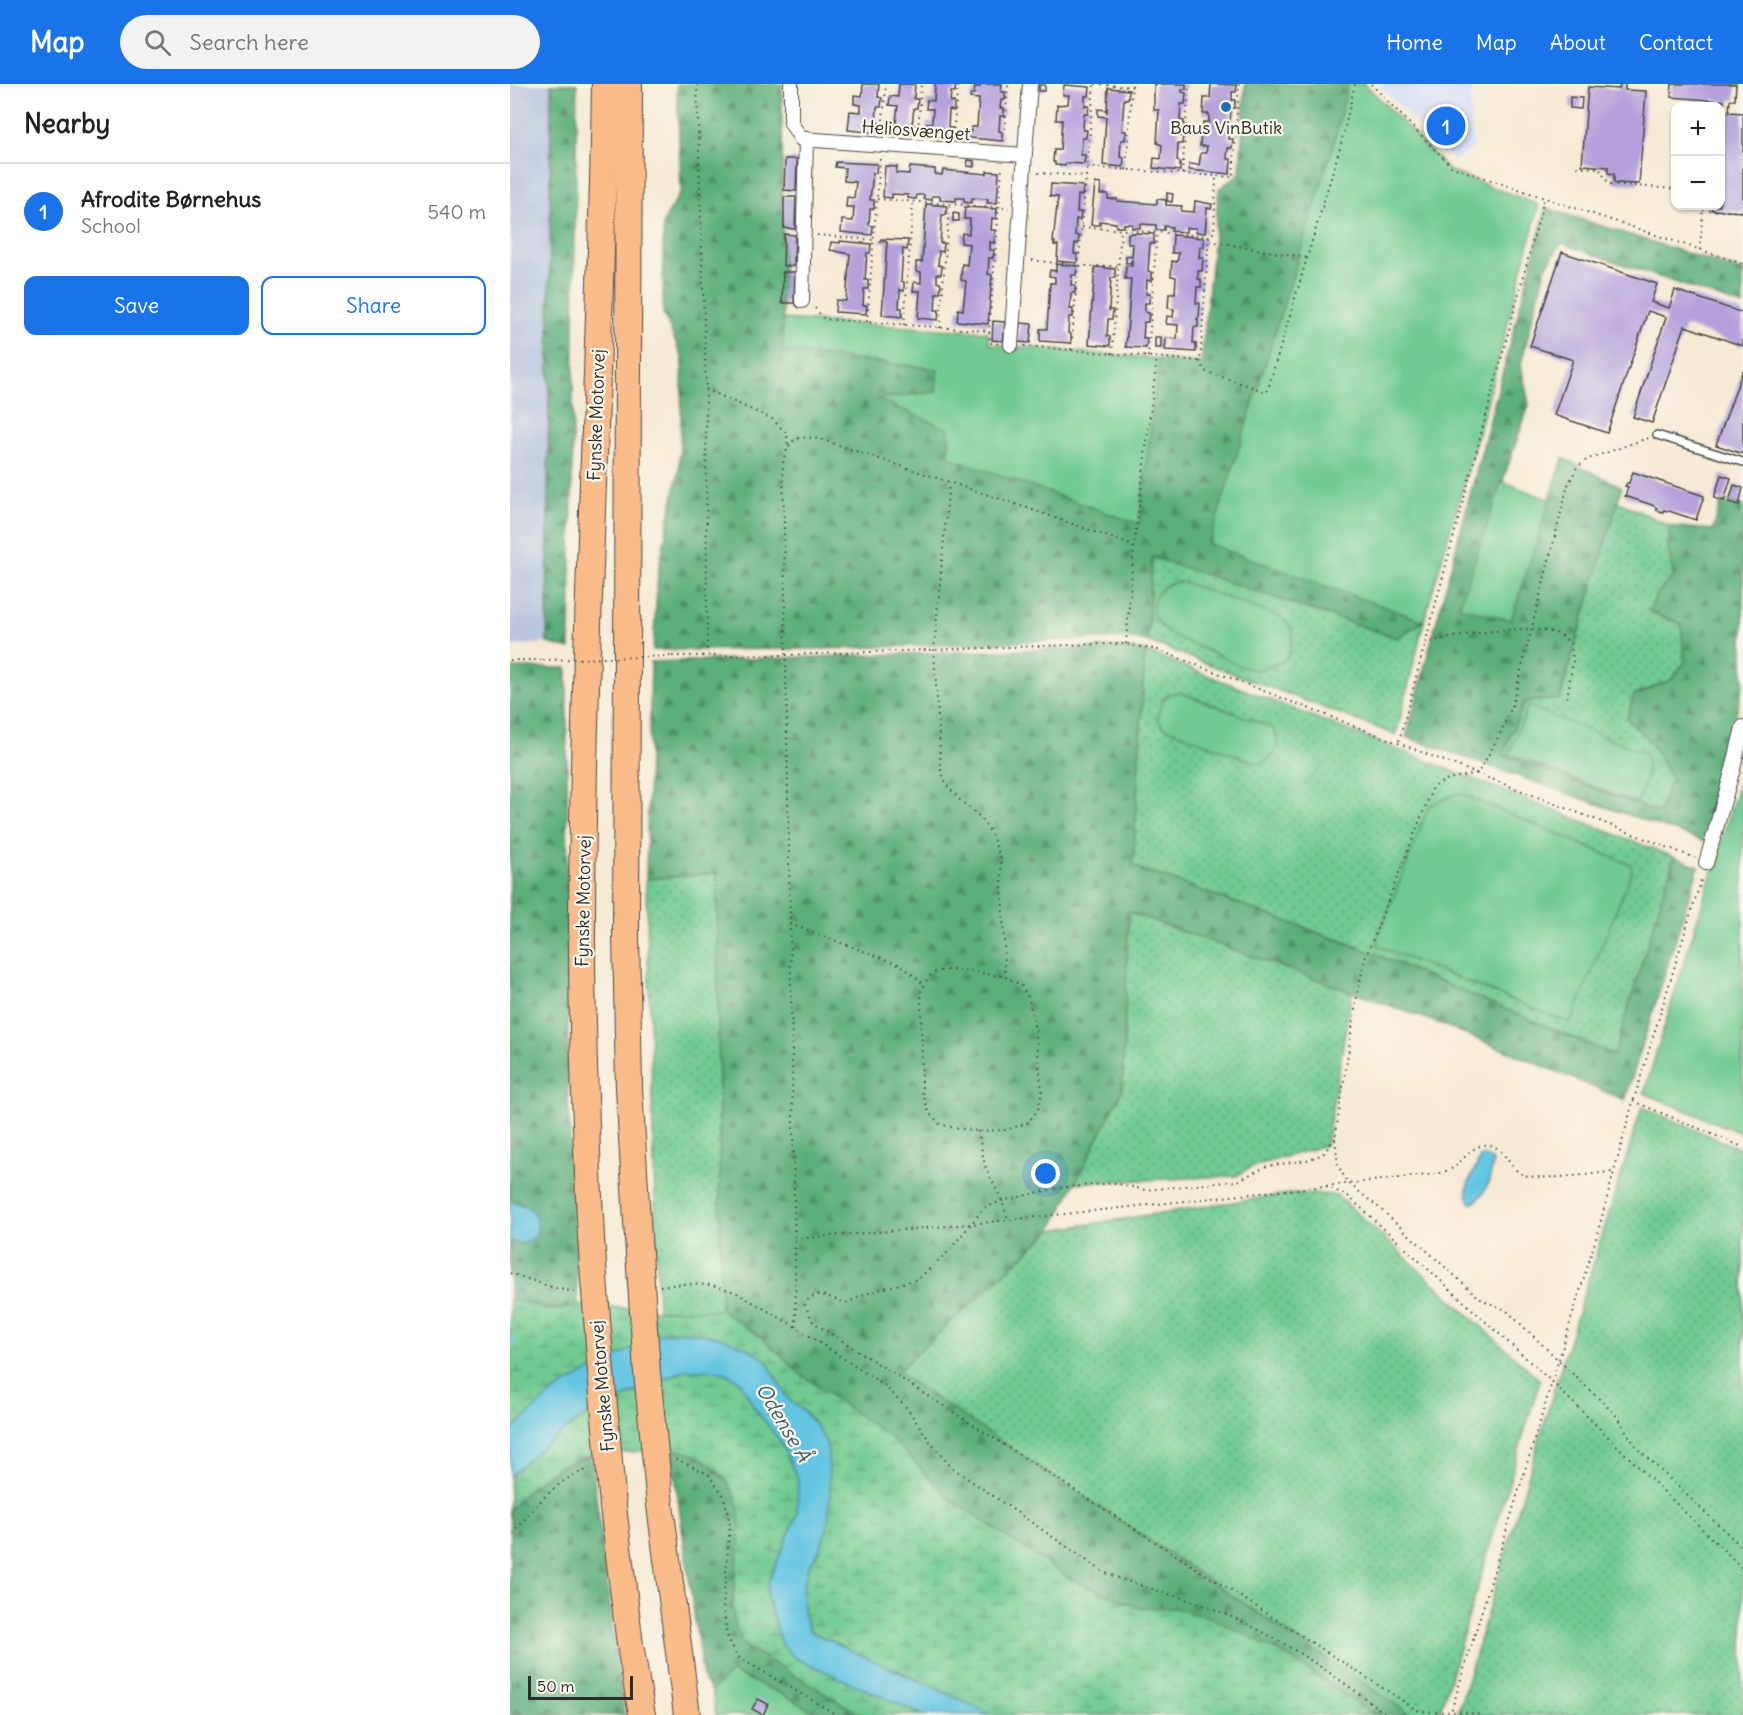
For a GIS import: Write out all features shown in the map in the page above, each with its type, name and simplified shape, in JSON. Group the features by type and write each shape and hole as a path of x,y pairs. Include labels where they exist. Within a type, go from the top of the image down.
{"highway":[{"name":"Fynske Motorvej","path":"605,84 588,635 582,936 584,1088 591,1238 613,1506 630,1645 642,1715"},
{"name":"Fynske Motorvej","path":"629,84 626,935 629,1088 647,1372 660,1505 687,1715"}],"street":[{"path":"791,84 791,123 801,139 806,139 802,301"},
{"path":"1011,345 1030,84"},
{"name":"Heliosvænget","path":"806,139 1024,155"},
{"path":"1706,863 1740,749 1743,727"}],"lane":[{"path":"1657,435 1743,462"}],"path":[{"path":"697,84 706,390 707,655"},
{"path":"867,322 886,84"},
{"path":"917,147 921,84"},
{"path":"952,150 958,84"},
{"path":"1008,84 990,343 1200,361"},
{"path":"1071,350 1094,84 1132,86 1126,170"},
{"path":"1182,174 1190,84"},
{"path":"1087,167 1233,177 1239,84"},
{"path":"1216,176 1214,232 1209,236 1208,241 1200,361 1204,371 1267,392 1341,144 1354,84"},
{"path":"1371,84 1452,167 1743,264"},
{"path":"1577,167 1599,168 1609,184 1671,189"},
{"path":"1023,172 1086,176"},
{"path":"877,199 1021,209"},
{"path":"1399,742 1544,199"},
{"path":"904,325 913,201"},
{"path":"940,328 949,204"},
{"path":"1700,250 1703,210"},
{"path":"1719,210 1743,213"},
{"path":"1082,226 1209,236"},
{"path":"1112,354 1120,229"},
{"path":"1148,357 1157,231"},
{"path":"804,234 874,240"},
{"path":"1208,241 1307,258"},
{"path":"1017,258 1079,266 1118,266"},
{"path":"802,301 810,303 824,319 989,332"},
{"path":"1126,644 1134,546 1157,357"},
{"path":"706,390 772,419 787,434 788,445 783,461 796,1327"},
{"path":"1657,435 1588,459 1577,467 1568,485 1512,706 1501,732 1478,773 1448,779 1432,787 1365,959 1335,1138 1338,1165 1347,1182 1482,1300 1506,1310 1615,1414 1637,1448 1743,1548"},
{"path":"788,445 796,439 806,437 824,440 1134,546"},
{"path":"949,482 934,650 942,770 947,786 980,818 991,833 1001,859 1006,977"},
{"path":"1425,643 1480,633 1531,630 1548,631 1561,635 1571,644 1573,661 1567,698"},
{"path":"510,660 707,655 785,656 1126,644 1158,650 1706,863 1633,1101 1597,1235 1450,1715"},
{"path":"789,924 901,965 925,985"},
{"path":"939,970 1006,977 1020,985 1029,999 1036,1035 1042,1092 1038,1110 1027,1122 1006,1130 978,1131 940,1124 929,1113 922,1092 921,992 925,985 928,978 939,970"},
{"path":"1633,1101 1743,1147"},
{"path":"978,1131 985,1166 1008,1219"},
{"path":"1335,1138 1323,1154 1307,1160 1267,1166 1237,1180 1145,1190 1115,1183 1057,1188 1002,1201 984,1208 948,1252 918,1279 874,1291 846,1304 820,1294 809,1298 805,1305 813,1322 1417,1710 1429,1713 1452,1710 1480,1715"},
{"path":"795,1239 971,1224 1437,1174 1452,1169 1480,1146 1492,1145 1499,1149 1520,1172 1530,1177 1544,1178 1613,1172"},
{"path":"1324,1185 1348,1196 1552,1382 1743,1569"},
{"path":"510,1273 572,1292 583,1291"},
{"path":"652,1286 712,1285 735,1292 796,1327 885,1386 907,1407 931,1443 951,1467 1102,1571 1124,1581 1169,1593 1212,1609 1269,1635 1356,1691 1387,1715"}],"shaded area":[{"path":"510,84 551,84 547,643 510,646"},
{"path":"1378,84 1472,84 1470,106 1473,147 1454,161"}],"green space":[{"path":"551,84 577,84 570,649 547,643"},
{"path":"677,84 782,84 783,351 938,369 936,392 879,399 950,429 1139,523 1159,359 1201,363 1219,189 1240,173 1245,84 1348,84 1333,147 1209,544 1424,621 1397,638 1152,557 1147,641 1121,638 825,649 653,650 658,572 679,470 683,359 663,313 663,223 681,191"},
{"path":"1348,84 1365,84 1450,171 1539,205 1485,410 1424,621 1209,544 1333,147"},
{"path":"1546,208 1743,271 1743,306 1561,243 1545,269 1521,364 1529,405 1459,607 1511,620 1563,458 1622,487 1559,699 1525,702 1504,755 1659,813 1671,778 1650,741 1627,718 1634,695 1671,680 1685,662 1681,624 1649,611 1657,594 1674,576 1668,548 1670,526 1713,530 1721,502 1743,505 1743,686 1703,841 1406,737"},
{"path":"783,319 988,332 990,344 1159,359 1139,524 949,457 949,429 877,399 936,392 938,369 783,351"},
{"path":"1502,481 1550,500 1511,620 1459,607"},
{"path":"1617,501 1670,526 1668,548 1674,576 1657,594 1660,617 1681,624 1685,662 1671,680 1634,695 1627,718 1650,741 1671,778 1659,813 1504,755 1525,702 1560,699"},
{"path":"1152,557 1397,638 1424,621 1396,735 1147,641"},
{"path":"1176,582 1186,583 1280,617 1290,626 1293,635 1288,657 1275,665 1255,670 1237,665 1173,635 1156,619 1153,609 1155,598 1161,590"},
{"path":"1118,647 1145,651 1133,866 1358,947 1614,1055 1674,857 1699,866 1625,1100 1441,1024 1129,912 1122,1091 1051,1230 897,1372 1411,1715 1374,1715 1284,1654 1174,1608 1139,1608 1070,1579 951,1500 893,1440 800,1374 762,1338 721,1310 717,873 646,879 651,662"},
{"path":"1145,651 1674,857 1615,1055 1358,947 1133,866"},
{"path":"510,668 567,668 568,1094 578,1305 560,1309 510,1300 510,1241 524,1244 528,1206 510,1201"},
{"path":"1179,692 1271,727 1277,738 1273,755 1268,760 1256,763 1163,727 1158,720 1159,709 1166,697"},
{"path":"1528,706 1645,753 1647,772 1637,803 1509,754"},
{"path":"1741,777 1743,778 1743,1134 1644,1093"},
{"path":"1459,793 1631,865 1632,871 1572,1020 1567,1022 1378,946 1378,937 1429,806"},
{"path":"717,873 721,1310 658,1310 646,879"},
{"path":"1128,912 1352,992 1326,1145 1251,1167 1236,1176 1075,1183 1122,1091"},
{"path":"1642,1107 1743,1150 1743,1715 1457,1715 1554,1390"},
{"path":"1292,1193 1337,1195 1540,1380 1439,1715 1411,1715 896,1372 1051,1230"},
{"path":"510,1300 548,1310 559,1310 578,1305 658,1310 721,1310 762,1338 800,1374 893,1440 951,1500 1070,1579 1139,1608 1174,1608 1211,1618 1284,1654 1374,1715 991,1715 895,1669 876,1663 810,1631 803,1613 802,1593 808,1567 820,1549 816,1426 788,1399 765,1359 720,1337 680,1331 660,1334 521,1421 510,1432"},
{"path":"686,1370 715,1370 740,1381 754,1407 780,1441 798,1479 797,1515 768,1583 767,1597 781,1643 795,1658 923,1715 861,1715 744,1645 736,1624 733,1602 740,1533 739,1511 732,1490 718,1471 697,1456 666,1449 580,1458 546,1475 510,1510 510,1476 539,1449 588,1414"},
{"path":"671,1449 691,1452 709,1462 731,1487 739,1506 741,1529 732,1606 744,1645 861,1715 820,1715 784,1695 731,1672 712,1691 703,1679"},
{"path":"591,1456 624,1715 510,1715 510,1510 527,1491 546,1476"},
{"path":"731,1672 784,1695 820,1715 716,1715 712,1691"}],"water":[{"path":"1484,1155 1493,1161 1491,1174 1485,1190 1472,1204 1468,1198 1467,1186 1480,1157"},
{"path":"510,1201 529,1208 533,1211 537,1221 537,1236 524,1244 510,1241"},
{"name":"Odense Å","path":"680,1331 720,1337 745,1347 765,1359 788,1399 804,1412 827,1444 830,1491 828,1525 820,1549 808,1567 802,1593 803,1613 810,1631 991,1715 923,1715 795,1658 781,1643 767,1597 768,1583 797,1515 798,1479 780,1441 754,1407 740,1381 725,1373 710,1370 686,1370 588,1414 539,1449 510,1476 510,1432 553,1392 660,1334"}],"building":[{"path":"863,84 879,84 878,97 882,98 881,107 877,107 876,123 880,123 880,133 848,130 850,111 861,112 861,105 854,104 854,95 862,96"},
{"path":"899,84 915,84 914,99 918,99 917,108 914,108 912,125 916,126 916,135 888,132 888,122 896,122 898,106 889,105 890,96 898,97"},
{"path":"935,84 956,84 955,92 951,92 950,102 954,102 954,111 949,110 948,128 952,128 951,137 926,135 926,123 932,123 933,109 926,109 927,100 934,101"},
{"path":"980,84 1002,84 1001,92 1005,92 1005,100 1001,100 1000,108 1004,108 1004,116 1000,116 999,131 1002,132 1002,141 960,137 961,131 971,132 971,127 977,127 979,99 970,98 971,94 974,94 975,87 980,87"},
{"path":"1154,84 1186,84 1186,89 1182,89 1182,92 1186,93 1185,104 1181,104 1180,120 1184,121 1183,129 1179,129 1178,136 1183,136 1182,144 1178,144 1177,161 1180,162 1180,171 1153,168 1154,158 1161,159 1162,145 1157,143 1159,110 1154,110"},
{"path":"1211,84 1237,85 1236,92 1232,92 1235,108 1231,108 1230,125 1234,125 1233,132 1229,132 1229,139 1233,139 1232,148 1228,148 1227,159 1231,159 1230,174 1189,170 1189,164 1199,165 1201,153 1206,153 1207,146 1200,146 1201,131 1208,131 1203,130 1203,122 1209,122 1209,114 1203,114 1204,98 1210,98"},
{"path":"1620,84 1625,84 1625,90 1646,91 1639,184 1614,183 1614,174 1608,173 1608,167 1582,165 1588,87 1619,89"},
{"path":"1672,84 1736,84 1735,100 1730,100 1729,112 1743,113 1743,212 1712,210 1725,210 1725,102 1671,97"},
{"path":"1039,85 1045,85 1045,91 1039,91"},
{"path":"1064,85 1090,87 1089,96 1085,96 1085,106 1089,106 1088,114 1084,114 1083,130 1087,130 1086,138 1082,138 1081,155 1085,155 1084,164 1066,163 1065,166 1055,165 1053,162 1054,150 1060,150 1062,120 1056,120 1057,105 1068,104 1069,95 1063,95"},
{"path":"1108,88 1129,90 1128,99 1124,99 1122,131 1126,131 1125,140 1121,140 1120,157 1124,158 1123,167 1103,165 1106,117 1098,116 1098,109 1106,110 1107,113"},
{"path":"1570,97 1582,98 1581,109 1570,108"},
{"path":"785,159 797,159 796,191 784,190"},
{"path":"968,160 974,161 974,167 967,166"},
{"path":"836,162 877,164 876,173 873,173 870,200 874,200 874,209 870,209 869,225 873,226 872,235 841,232 842,220 853,221 854,207 846,207 847,197 854,198 856,182 844,181 845,168 835,167"},
{"path":"885,166 897,167 896,173 909,174 910,167 935,169 935,174 942,175 943,170 987,174 987,171 999,172 997,203 987,203 988,199 972,198 971,203 964,202 964,198 956,198 956,201 940,200 940,196 932,196 932,200 924,199 924,195 917,195 916,199 908,198 908,195 892,194 892,198 883,197"},
{"path":"1095,183 1101,184 1100,194 1108,194 1108,199 1117,199 1117,201 1157,204 1157,199 1166,200 1166,205 1182,206 1181,211 1194,212 1195,201 1212,204 1211,209 1207,208 1205,233 1196,232 1196,228 1186,228 1186,232 1171,231 1172,227 1164,226 1164,230 1156,230 1156,225 1140,224 1140,228 1132,228 1132,224 1124,224 1124,227 1116,227 1116,223 1100,221 1100,225 1091,225"},
{"path":"1051,184 1083,186 1082,196 1078,195 1077,212 1081,212 1080,220 1076,219 1075,235 1079,236 1078,244 1075,243 1074,254 1077,254 1077,263 1057,261 1058,245 1054,245 1055,242 1053,242 1058,197 1050,196"},
{"path":"1167,193 1173,194 1172,202 1167,201"},
{"path":"784,197 796,197 795,229 784,228"},
{"path":"926,204 947,206 946,215 942,215 940,243 944,243 943,252 939,251 938,265 942,266 941,274 937,274 937,282 941,284 940,293 936,293 935,310 939,310 938,320 918,318 920,291 913,291 914,282 921,283 921,272 916,271 916,262 922,262"},
{"path":"965,207 997,209 996,219 992,218 991,230 995,230 994,243 990,242 990,250 994,250 993,258 989,258 988,274 992,275 988,324 957,321 958,309 963,310 966,281 961,280 962,264 967,265 969,244 961,243 962,233 969,234 970,219 964,219"},
{"path":"953,213 959,214 959,221 953,221"},
{"path":"784,234 795,235 794,266 783,266"},
{"path":"1128,234 1154,234 1154,244 1150,243 1148,271 1151,272 1151,281 1147,280 1146,294 1150,294 1149,303 1145,303 1145,312 1149,313 1148,322 1144,322 1143,339 1147,339 1146,348 1126,347 1131,279 1125,279 1126,266 1132,266 1132,260 1126,263 1126,256 1132,257 1133,244 1128,244"},
{"path":"1173,235 1204,238 1204,247 1200,247 1199,258 1203,258 1202,271 1198,271 1201,287 1197,287 1196,303 1200,303 1198,327 1194,327 1193,343 1196,343 1196,352 1165,350 1166,338 1177,339 1178,325 1166,324 1167,316 1173,317 1174,309 1168,308 1169,293 1175,293 1176,277 1171,276 1172,261 1177,262 1179,253 1172,253"},
{"path":"881,239 908,240 907,250 903,249 901,281 904,282 904,291 900,290 899,308 902,308 902,317 882,315 887,242 880,242"},
{"path":"840,241 871,244 870,253 867,253 865,280 868,280 868,289 864,289 863,305 867,305 866,314 835,312 836,300 846,301 850,254 830,250 831,242 840,243"},
{"path":"1562,252 1657,284 1651,302 1669,308 1675,290 1743,313 1743,346 1685,326 1652,423 1633,417 1666,317 1648,311 1607,433 1554,415 1573,360 1530,346"},
{"path":"1056,264 1077,266 1076,275 1072,275 1071,285 1075,285 1075,293 1071,293 1070,309 1073,309 1073,317 1069,317 1068,333 1071,334 1071,343 1040,341 1040,329 1047,329 1050,283 1055,283 1055,277 1049,276 1050,270 1056,271"},
{"path":"1095,267 1115,269 1115,278 1111,278 1109,310 1113,310 1112,319 1108,319 1107,336 1110,337 1110,346 1089,344"},
{"path":"783,272 795,272 794,303 782,303"},
{"path":"993,321 1005,322 1003,341 992,340"},
{"path":"1020,323 1032,324 1030,343 1018,342"},
{"path":"1155,337 1161,337 1161,348 1155,348"},
{"path":"1743,370 1743,454 1716,445"},
{"path":"1633,472 1704,496 1696,520 1669,511 1656,510 1657,508 1652,505 1625,496 1628,487 1625,486 1629,483"},
{"path":"1721,475 1731,478 1724,501 1714,498"},
{"path":"1734,485 1743,488 1739,505 1729,502"},
{"path":"758,1699 768,1704 763,1715 752,1709"}],"place":[{"name":"Baus VinButik","path":"1226,107"},
{"name":"Afrodite Børnehus","path":"1446,126"}]}
